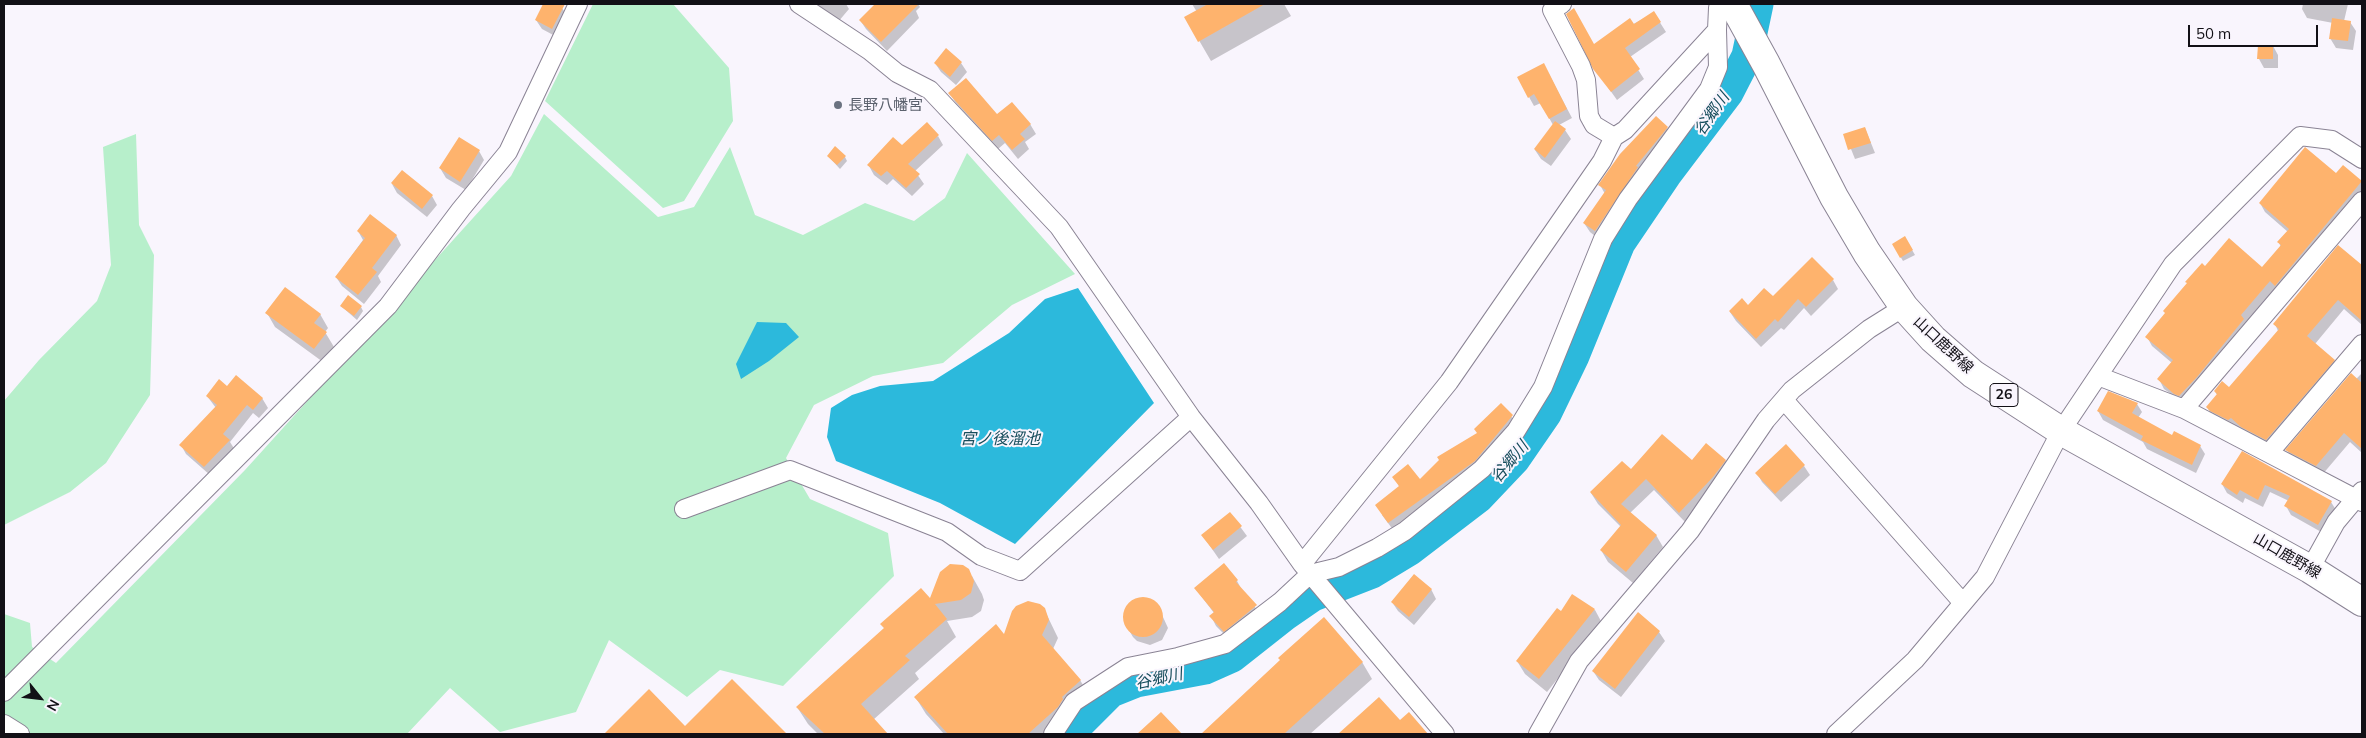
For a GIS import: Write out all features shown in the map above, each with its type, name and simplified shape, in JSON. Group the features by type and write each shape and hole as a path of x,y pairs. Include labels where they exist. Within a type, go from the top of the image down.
{"main road":[{"name":"山口鹿野線","path":"1730,6 1766,64 1834,197 1867,253 1904,307 1933,339 1973,374 2061,431 2310,568 2362,602"}],"street":[{"path":"4,692 388,306 461,209 508,152 578,4"},
{"path":"799,4 870,51 898,73 930,90 1059,227 1191,417 1259,503 1309,573 1445,734"},
{"path":"1562,4 1552,10 1581,66 1586,80 1589,116 1594,125 1614,137"},
{"path":"1309,573 1339,567 1377,548 1405,531 1482,469 1516,431 1543,387 1602,239 1628,199 1709,89 1718,67 1718,8 1730,6"},
{"path":"1053,734 1074,702 1128,667 1178,657 1225,644 1280,602 1309,573 1450,382 1602,161 1614,137 1625,130 1717,30"},
{"path":"1836,734 1915,660 1985,577 2061,431 2173,264 2300,136 2332,140 2362,159"},
{"path":"2184,409 2362,201"},
{"path":"1538,734 1564,684 1579,662 1690,532 1766,420 1792,390 1843,349 1904,307"},
{"path":"2269,453 2362,344"},
{"path":"2098,376 2184,409 2360,497 2336,522 2310,568"},
{"path":"1784,400 1963,603"},
{"path":"684,509 790,470 947,532 981,556 1020,571 1191,417"},
{"path":"4,724 20,734"}],"green space":[{"path":"593,4 673,4 729,68 733,121 684,201 663,208 545,101"},
{"path":"544,114 658,217 694,207 730,147 755,215 803,235 865,203 914,221 945,198 967,153 1075,274 1012,305 943,363 873,376 814,405 786,458 810,499 888,533 894,576 783,686 720,670 687,697 609,640 576,712 500,732 450,688 407,734 4,734 4,614 30,623 32,647 56,663 245,470 511,176"},
{"path":"136,134 139,225 154,255 150,395 106,463 70,492 4,525 4,401 39,360 97,301 111,265 103,147"}],"water":[{"name":"宮ノ後溜池","path":"1078,288 1154,403 1015,544 940,503 836,461 827,437 831,408 852,395 880,386 933,381 1009,333 1045,299"},
{"path":"757,322 786,323 799,337 769,361 741,379 736,364"}],"building":[{"path":"543,4 565,4 552,29 535,20"},
{"path":"875,4 919,4 881,42 859,20"},
{"path":"1208,4 1265,4 1198,42 1184,17"},
{"path":"1574,8 1594,44 1630,18 1634,24 1654,11 1661,22 1625,48 1640,69 1611,92 1593,69 1566,14"},
{"path":"2332,18 2351,21 2348,41 2329,39"},
{"path":"2258,45 2273,45 2273,59 2257,59"},
{"path":"946,48 962,62 950,77 934,63"},
{"path":"1544,63 1567,109 1549,119 1534,94 1528,98 1517,77"},
{"path":"966,78 997,114 1012,102 1031,124 1020,134 1025,139 1012,150 999,135 992,141 948,93"},
{"path":"1656,116 1668,127 1636,166 1638,167 1595,231 1583,223 1606,190 1598,185 1620,154"},
{"path":"1555,121 1566,129 1545,158 1534,149"},
{"path":"927,122 939,135 908,164 920,174 906,188 887,171 881,176 867,165 893,137 902,145"},
{"path":"1865,127 1871,143 1848,150 1843,134"},
{"path":"459,137 480,150 460,182 439,168"},
{"path":"835,146 846,156 837,165 827,156"},
{"path":"2305,147 2336,173 2343,165 2362,181 2275,286 2270,281 2241,315 2244,319 2197,377 2179,396 2174,394 2157,379 2173,360 2145,337 2165,313 2163,311 2187,283 2185,282 2202,263 2205,266 2229,238 2262,267 2281,245 2277,242 2289,229 2259,203"},
{"path":"402,170 433,195 422,209 391,183"},
{"path":"370,214 397,235 372,268 377,272 358,295 335,277 365,238 357,231"},
{"path":"1905,236 1913,250 1900,258 1892,244"},
{"path":"2338,245 2362,265 2362,321 2338,300 2307,336 2335,360 2266,440 2241,427 2231,418 2228,420 2210,411 2206,407 2217,394 2214,391 2222,381 2229,387 2279,329 2273,324"},
{"path":"1812,257 1834,279 1806,307 1798,299 1778,322 1775,319 1756,339 1729,311 1742,298 1748,305 1764,288 1773,296"},
{"path":"285,287 321,314 314,323 327,332 314,349 265,313"},
{"path":"348,295 362,306 354,316 340,306"},
{"path":"2351,373 2362,383 2362,449 2344,433 2316,466 2285,450"},
{"path":"236,375 263,398 253,410 247,405 223,434 230,440 204,467 179,445 217,405 206,396 219,379 227,386"},
{"path":"2108,391 2138,403 2132,413 2172,435 2174,431 2201,445 2192,465 2141,440 2143,436 2097,411"},
{"path":"1501,403 1513,415 1475,461 1388,523 1375,505 1399,486 1392,477 1408,464 1420,479 1439,460 1437,457 1477,433 1474,429"},
{"path":"1662,434 1692,460 1706,443 1726,460 1713,477 1679,513 1646,479 1621,504 1657,535 1626,572 1600,550 1621,525 1590,492 1622,461 1631,469"},
{"path":"1786,444 1805,465 1775,494 1755,473"},
{"path":"2242,451 2332,501 2318,525 2284,506 2290,496 2265,485 2258,500 2240,490 2237,495 2221,484"},
{"path":"1230,512 1242,526 1213,550 1201,535"},
{"path":"1224,563 1238,580 1236,582 1257,605 1224,632 1209,616 1214,612 1194,588"},
{"path":"950,564 963,565 969,569 974,581 971,593 961,600 935,604 947,619 905,656 910,660 861,704 888,734 825,734 796,707 884,628 880,624 921,588 930,598 940,572"},
{"path":"1414,574 1432,589 1409,617 1391,602"},
{"path":"1572,594 1595,609 1539,679 1516,661 1557,608 1561,611"},
{"path":"1143,597 1157,603 1163,617 1157,631 1143,637 1129,631 1123,617 1129,603"},
{"path":"1028,601 1040,604 1045,608 1049,620 1042,635 1081,680 1062,697 1063,699 1058,707 1028,734 948,734 914,697 996,624 1004,634 1012,611 1016,606"},
{"path":"1638,612 1660,631 1615,689 1592,671"},
{"path":"1324,617 1363,662 1284,734 1201,734 1280,660 1278,658"},
{"path":"732,679 787,734 604,734 649,689 685,726"},
{"path":"1379,697 1400,720 1409,712 1428,734 1338,734"},
{"path":"1161,712 1182,734 1137,734"}],"waterway":[{"name":"谷郷川","path":"1073,734 1080,723 1111,692 1136,682 1205,669 1232,657 1313,596 1372,573 1410,550 1478,498 1515,459 1546,414 1574,356 1620,243 1666,175 1728,93 1747,56 1758,4"}],"place":[{"name":"長野八幡宮","path":"838,105"}]}
